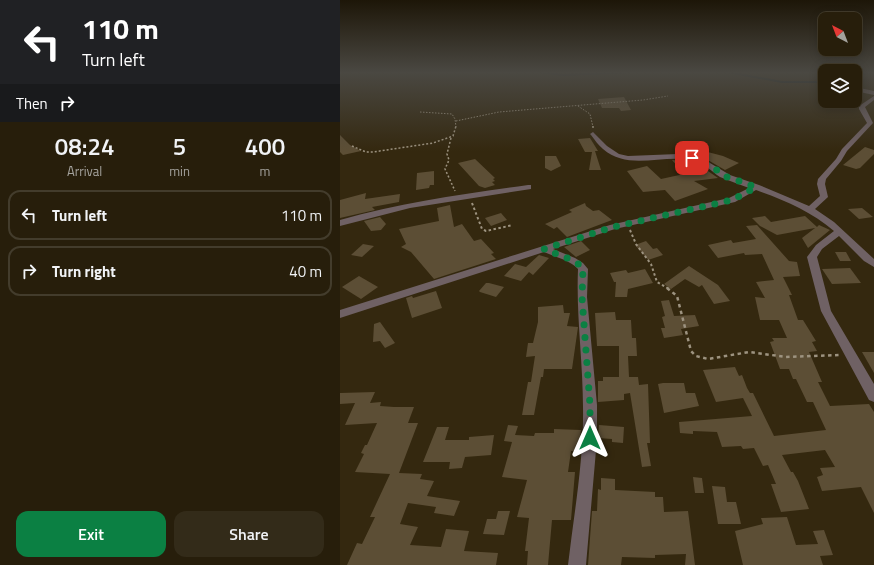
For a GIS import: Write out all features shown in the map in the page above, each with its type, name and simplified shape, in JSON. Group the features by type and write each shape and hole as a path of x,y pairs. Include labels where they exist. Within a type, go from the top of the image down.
{"street":[{"path":"809,210 824,197 821,184 822,179 839,160 844,150 870,123 862,109 862,106 873,98"},
{"path":"593,134 612,154 621,157 632,159 674,156 692,158 708,164 727,177 776,194 823,218 874,264"},
{"path":"340,223 367,215 458,196 528,187"},
{"path":"340,314 629,223 719,204 732,200 756,187"},
{"path":"839,232 819,247 812,257 826,311 874,396"},
{"path":"544,249 572,260 583,269 582,297 590,405 590,438 577,565"}],"path":[{"path":"456,122 499,112 644,98"},
{"path":"577,105 590,113 592,117 593,134"},
{"path":"420,112 449,112 454,116 456,130 451,137 447,154 449,160 446,169 458,196 463,200 472,203 482,229 490,230 513,225"},
{"path":"352,146 366,152 373,152 433,143 451,137"},
{"path":"629,223 631,233 636,244 651,264 656,280 663,287 672,290 677,296 691,351 695,356 703,359 743,352 760,352 787,357 850,355"}],"building":[{"path":"625,98 631,110 621,111 619,108 602,108 598,99"},
{"path":"340,135 350,145 361,151 343,155 340,152"},
{"path":"590,138 598,151 595,151 601,170 589,170 592,152 585,152 578,139"},
{"path":"865,147 874,150 874,154 860,168 856,169 843,165"},
{"path":"700,150 723,156 739,163 725,170 706,159 694,155"},
{"path":"545,156 556,156 561,166 551,171 545,168"},
{"path":"475,159 495,178 493,179 495,181 492,182 495,185 485,188 479,186 458,163"},
{"path":"672,160 695,162 718,178 694,181 708,189 675,201 665,190 643,192 627,171 647,166 661,179 684,174"},
{"path":"434,171 434,185 430,185 429,188 416,190 417,173"},
{"path":"366,193 365,199 400,194 399,202 372,207 375,210 340,218 340,200"},
{"path":"585,203 586,206 593,211 599,210 612,220 567,237 557,227 554,229 545,224 572,212 569,210"},
{"path":"450,205 454,227 462,224 474,241 481,239 494,253 491,254 496,259 434,279 411,252 401,247 406,244 399,229 439,221 437,208"},
{"path":"862,208 873,217 859,219 848,209"},
{"path":"501,213 507,220 491,226 485,218"},
{"path":"765,216 771,222 805,216 817,227 819,225 830,230 808,248 802,238 815,228 777,235 760,226 752,218"},
{"path":"380,217 386,224 381,230 371,231 364,221"},
{"path":"757,225 789,261 797,262 800,276 783,277 792,295 789,295 798,320 803,320 816,341 812,342 817,351 809,352 822,382 818,382 830,406 869,404 874,412 874,513 861,487 822,491 817,477 823,475 820,468 835,467 825,450 782,455 791,472 793,472 798,481 809,509 781,512 771,484 776,484 768,465 763,466 754,448 743,449 741,446 722,447 717,432 693,431 693,434 680,433 679,422 752,416 743,398 716,402 703,370 735,367 739,376 742,375 750,393 753,393 774,436 826,430 813,402 807,402 796,379 793,379 789,369 780,369 770,342 774,341 772,338 787,338 779,320 760,320 755,297 765,298 756,282 774,280 762,254 745,255 744,253 718,258 708,245 731,240 733,243 756,239 746,226"},
{"path":"581,241 590,250 576,257 564,247"},
{"path":"646,241 653,249 657,248 663,255 648,260 635,245"},
{"path":"363,244 374,246 362,257 351,255"},
{"path":"835,252 846,252 851,261 840,261"},
{"path":"539,255 549,258 533,275 529,272 521,281 504,276 515,264 526,267"},
{"path":"689,266 718,285 730,301 714,304 702,285 699,287 685,279 671,289 664,284"},
{"path":"850,268 861,283 832,284 822,269"},
{"path":"645,269 653,283 628,289 627,297 615,297 616,282 614,282 610,273 626,270 628,273"},
{"path":"359,276 378,287 361,299 342,287"},
{"path":"486,283 504,287 496,297 479,291"},
{"path":"436,291 442,308 412,318 406,298 412,296 413,298"},
{"path":"669,300 674,316 695,315 699,326 681,329 683,335 664,338 661,328 665,328 662,317 665,316 661,301"},
{"path":"563,305 564,313 570,313 567,326 578,327 572,369 544,369 543,377 541,377 534,415 522,415 528,382 531,382 535,356 526,357 528,343 533,343 538,322 538,307"},
{"path":"615,312 616,320 631,320 632,338 636,338 637,356 628,356 629,377 638,377 639,385 648,384 650,443 647,443 651,466 642,467 630,393 624,394 624,400 598,402 598,381 603,381 603,377 619,377 619,346 597,346 595,313"},
{"path":"380,322 395,343 385,348 380,341 373,342 374,324"},
{"path":"862,352 874,352 874,373"},
{"path":"684,383 686,393 695,393 699,406 664,413 658,384"},
{"path":"375,392 370,403 381,402 380,406 414,407 408,423 418,423 399,473 422,474 420,479 434,481 427,496 460,501 454,516 434,513 436,507 408,503 400,524 418,527 410,545 441,547 446,529 469,531 464,551 498,553 496,565 347,565 357,543 362,544 375,517 370,517 390,474 355,472 364,454 361,453 365,445 367,445 377,423 345,425 355,403 340,404 340,393"},
{"path":"508,425 518,426 515,435 534,436 535,433 554,433 554,429 581,430 578,451 571,451 568,472 575,472 571,520 552,520 548,565 527,565 528,551 525,551 529,518 517,517 527,480 502,477 512,442 504,441"},
{"path":"599,425 624,427 623,443 612,442 612,439 598,438"},
{"path":"437,427 449,427 445,440 469,440 469,437 494,435 491,455 465,457 462,468 449,469 450,462 423,462"},
{"path":"693,477 702,478 704,493 695,493"},
{"path":"601,478 615,479 615,490 655,492 655,497 663,497 664,512 688,511 695,565 685,565 686,554 655,555 655,558 622,557 621,565 588,565 592,511 597,511 598,489 601,490"},
{"path":"712,486 725,487 727,502 736,502 741,524 718,524"},
{"path":"498,511 510,511 504,535 483,534 487,519 496,519"},
{"path":"787,517 796,545 818,544 813,531 824,530 833,555 820,556 823,565 743,565 735,531 763,524 761,518"}],"route":[{"path":"590,438 590,405 582,297 583,269 572,260 544,249 613,227 732,200 756,187 727,177 708,164 692,158"}]}
